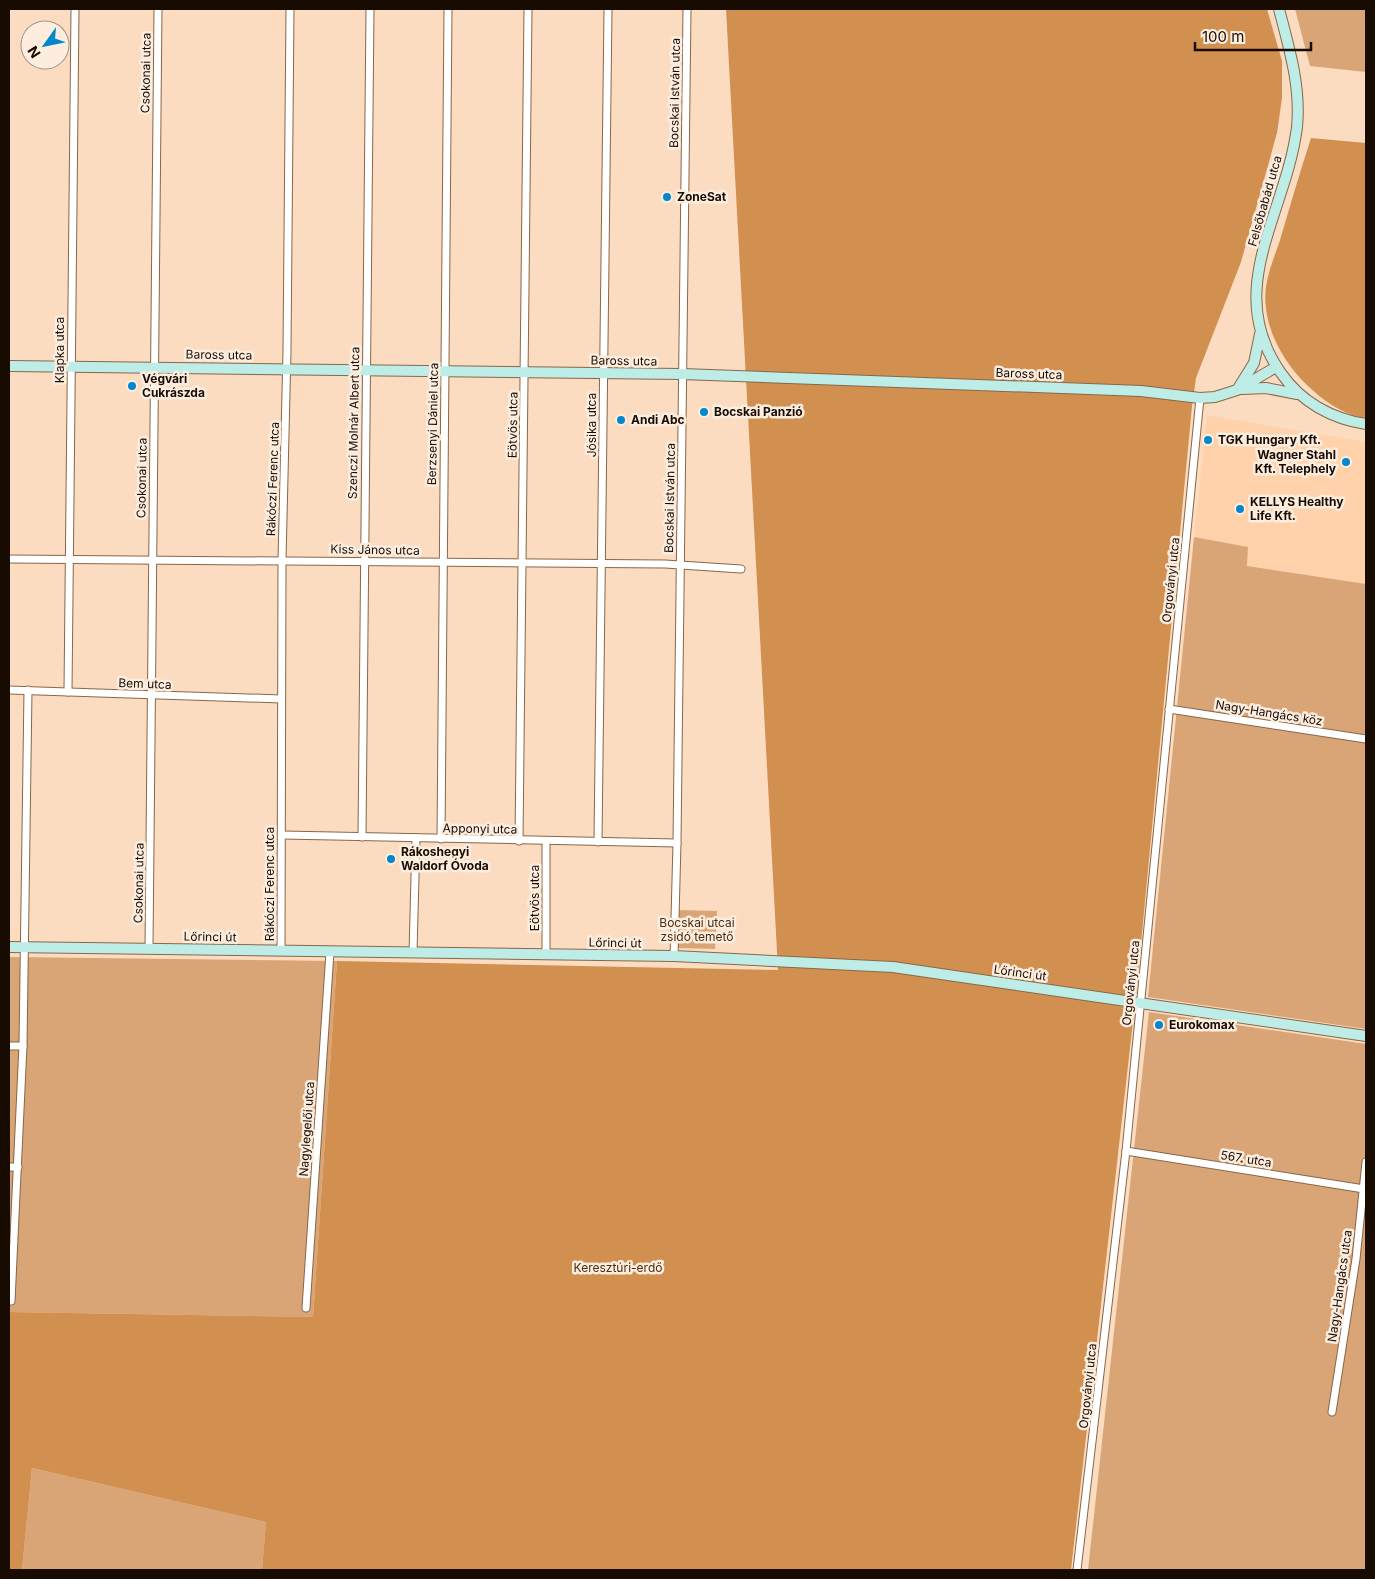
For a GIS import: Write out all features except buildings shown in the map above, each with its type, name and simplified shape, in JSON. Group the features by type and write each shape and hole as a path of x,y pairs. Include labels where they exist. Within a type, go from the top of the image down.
{"street":[{"name":"Klapka utca","path":"68,692 75,9"},
{"name":"Csokonai utca","path":"149,948 158,9"},
{"name":"Rákóczi Ferenc utca","path":"281,950 282,560 287,369 290,9"},
{"name":"Szenczi Molnár Albert utca","path":"362,837 370,9"},
{"name":"Berzsenyi Dániel utca","path":"441,839 448,9"},
{"name":"Eötvös utca","path":"519,841 528,9"},
{"name":"Jósika utca","path":"598,842 608,9"},
{"name":"Bocskai István utca","path":"674,956 687,9"},
{"name":"Felsőbabád utca","path":"1276,367 1260,333 1255,306 1257,275 1290,165 1298,115 1295,70 1279,9"},
{"path":"1237,390 1254,363 1260,333"},
{"name":"Baross utca","path":"9,366 682,374 1141,390 1200,398 1225,395 1276,367 1290,386 1302,396 1334,416 1366,424"},
{"name":"Baross utca","path":"1237,390 1280,389 1302,396"},
{"name":"Orgoványi utca","path":"1077,1570 1126,1151 1200,398"},
{"name":"Kiss János utca","path":"9,559 364,561 741,568"},
{"name":"Bem utca","path":"9,690 281,699"},
{"path":"10,1301 23,1046 28,690"},
{"name":"Nagy-Hangács köz","path":"1169,709 1366,739"},
{"name":"Apponyi utca","path":"282,835 546,842 677,843"},
{"path":"413,953 416,838"},
{"name":"Eötvös utca","path":"546,842 546,955"},
{"name":"Lőrinci út","path":"9,947 674,956 893,967 1366,1036"},
{"name":"Nagylegelői utca","path":"306,1308 330,952"},
{"path":"9,1046 23,1046"},
{"name":"567. utca","path":"1126,1151 1364,1188"},
{"name":"Nagy-Hangács utca","path":"1332,1412 1356,1259 1366,1162"},
{"path":"9,1166 18,1167"}],"shaded area":[{"path":"1207,415 1366,442 1366,584 1247,566 1194,537"}],"green space":[{"name":"Keresztúri-erdő","path":"726,9 1267,9 1282,61 1282,98 1277,133 1241,262 1196,378 1192,406 1137,986 1071,1570 262,1570 266,1522 32,1468 22,1570 9,1570 9,1312 313,1317 337,961 778,970"},
{"path":"1295,9 1366,9 1366,72 1310,66"},
{"path":"1311,138 1366,143 1366,418 1349,414 1334,407 1314,392 1282,354 1270,328 1267,314 1265,301 1268,275"},
{"path":"1194,537 1248,547 1247,566 1366,584 1366,1029 1148,997"},
{"name":"Bocskai utcai zsidó temető","path":"679,910 717,911 715,949 678,948"},
{"path":"9,957 337,961 313,1317 9,1312"},
{"path":"1149,1012 1366,1044 1366,1570 1088,1570"},
{"path":"32,1468 266,1522 262,1570 22,1570"}],"place":[{"name":"ZoneSat","path":"667,197"},
{"name":"Végvári Cukrászda","path":"132,386"},
{"name":"Bocskai Panzió","path":"704,412"},
{"name":"Andi Abc","path":"621,420"},
{"name":"TGK Hungary Kft.","path":"1208,440"},
{"name":"Wagner Stahl Kft. Telephely","path":"1346,462"},
{"name":"KELLYS Healthy Life Kft.","path":"1240,509"},
{"name":"Rákoshegyi Waldorf Óvoda","path":"391,859"},
{"name":"Eurokomax","path":"1159,1025"}]}
